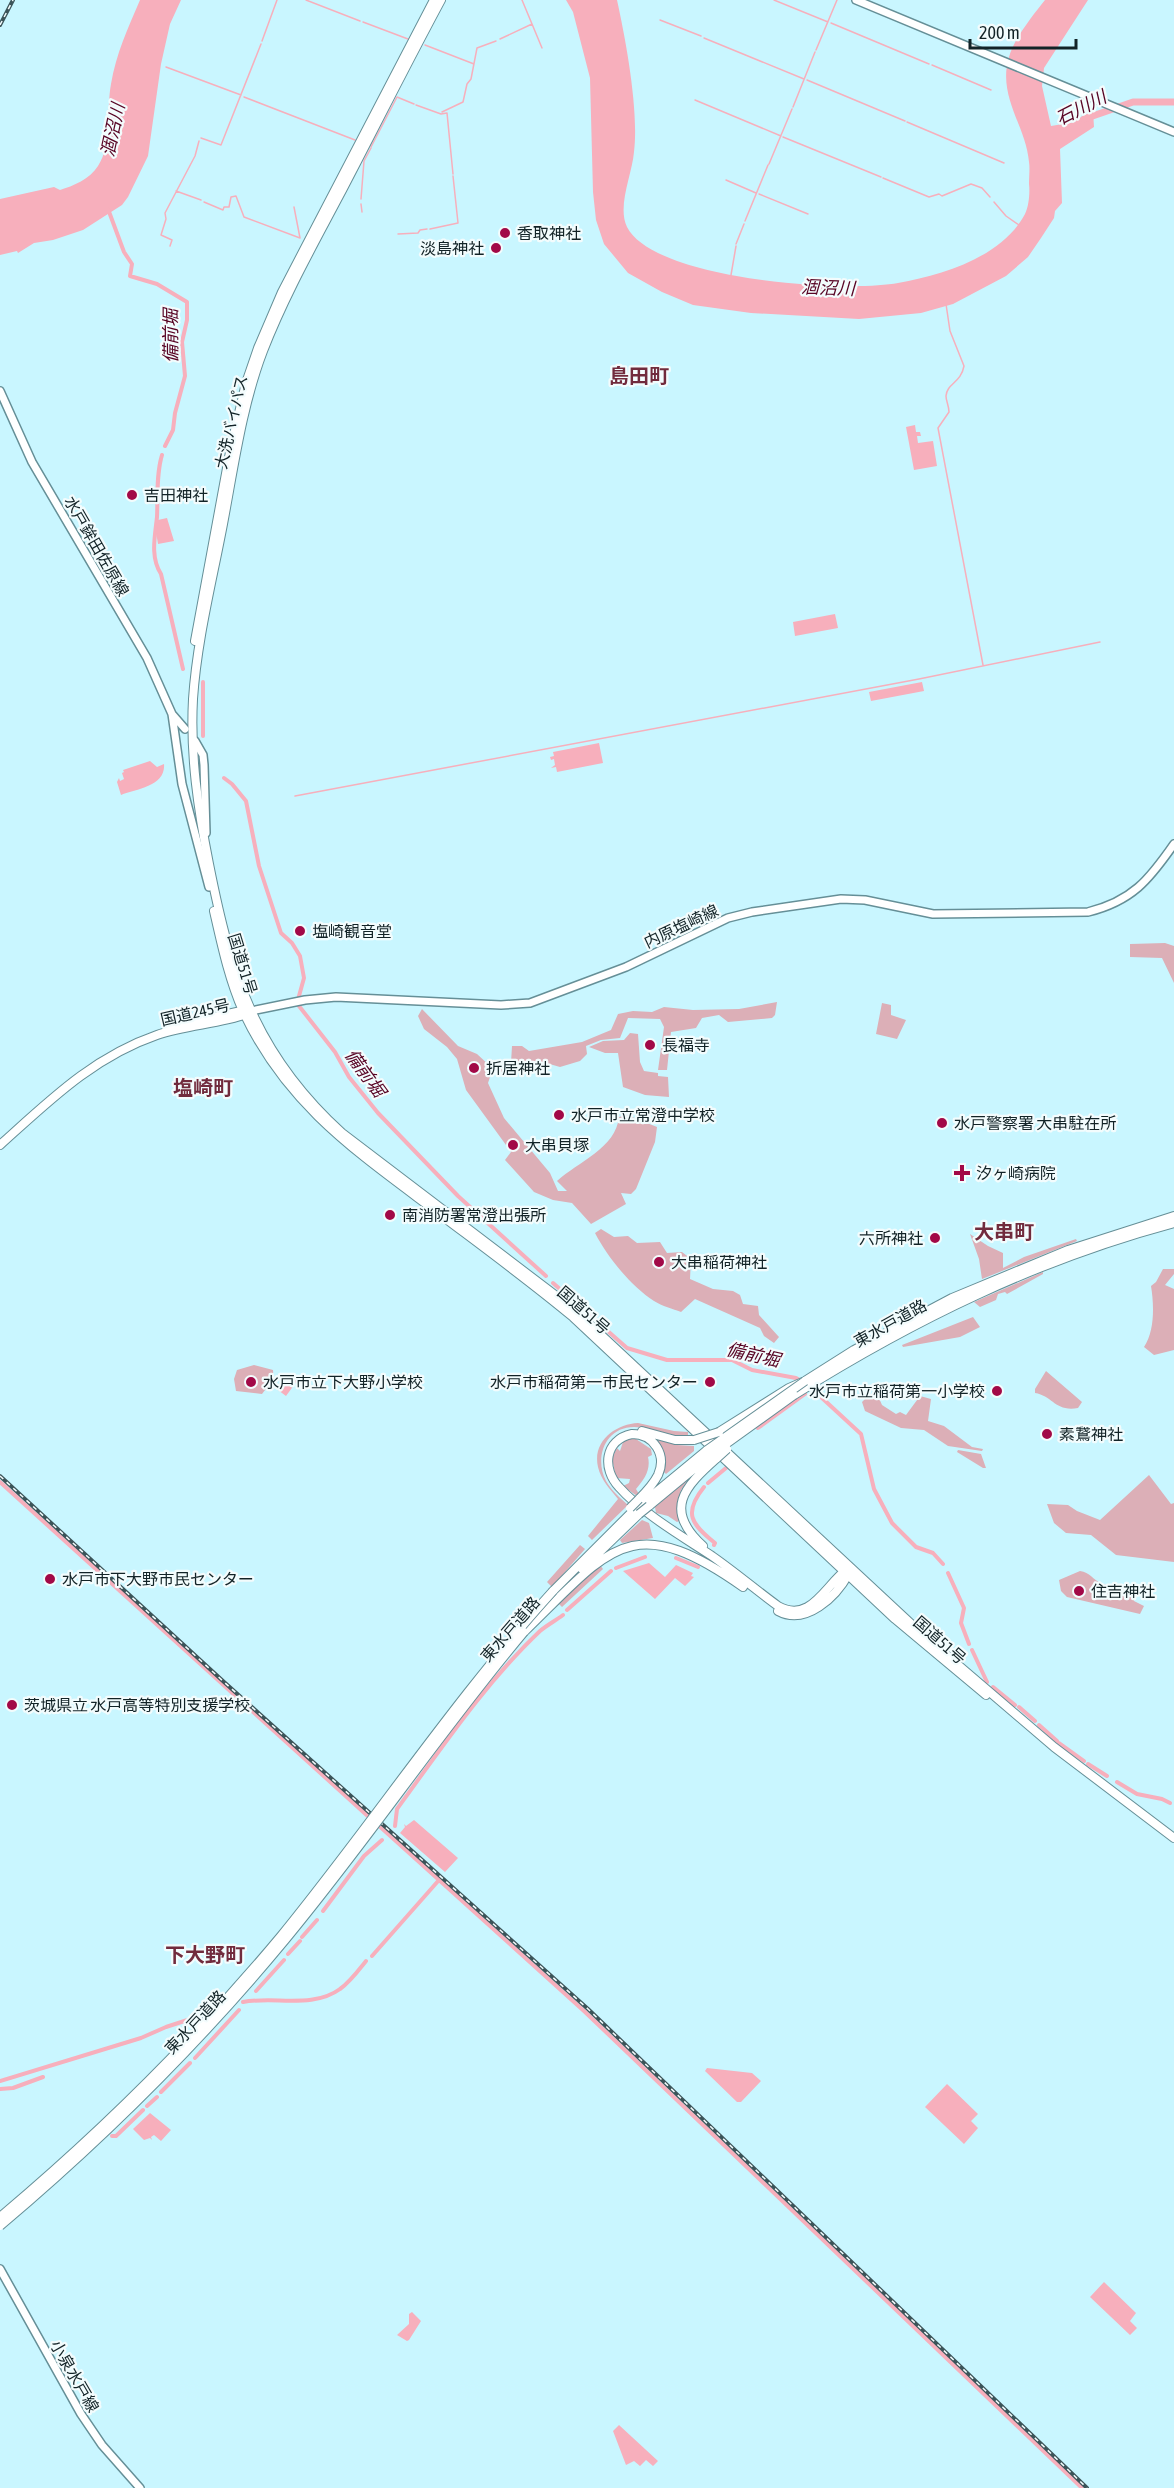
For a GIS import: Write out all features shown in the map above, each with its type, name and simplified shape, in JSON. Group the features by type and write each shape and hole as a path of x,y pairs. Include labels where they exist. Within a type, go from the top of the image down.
{"highway":[{"name":"大洗バイパス","path":"211,887 190,783 187,746 188,698 201,606 242,400 258,348 282,292 434,0"},
{"name":"大洗バイパス","path":"211,887 195,783 192,739 193,698 199,646 245,410 261,357 289,292 441,0"},
{"name":"国道51号","path":"211,887 246,1012 285,1080 327,1127 370,1163 527,1279 573,1317 941,1659 1174,1838"},
{"name":"国道245号","path":"0,1139 70,1076 112,1049 168,1026 246,1012"},
{"name":"国道245号","path":"0,1146 56,1093 114,1053 170,1031 246,1012"},
{"name":"東水戸道路","path":"0,2226 126,2112 250,1981 313,1906 468,1699 556,1595 576,1567 644,1502 826,1371 855,1353 955,1300 1068,1250 1174,1216"},
{"name":"東水戸道路","path":"964,1296 1069,1256 1174,1223"},
{"name":"東水戸道路","path":"712,1454 805,1381 826,1371"},
{"path":"713,1566 707,1558 612,1485 604,1465 608,1446 619,1435 627,1431 643,1431 675,1440 694,1440 723,1431 789,1388 805,1381"},
{"path":"644,1502 657,1477 661,1458 657,1446 650,1439 632,1434 620,1438 611,1447 608,1464 613,1479 633,1500 778,1606 792,1611 801,1611 811,1606 847,1572"},
{"path":"711,1555 685,1527 680,1507 687,1487 712,1454"},
{"name":"東水戸道路","path":"0,2217 104,2125 173,2056 245,1978 336,1867 464,1695 635,1511"},
{"path":"556,1595 613,1552 629,1546 652,1544 670,1546 713,1566 776,1610 793,1616 804,1615 816,1609 847,1572"}],"main road":[{"path":"856,0 1174,132"},
{"name":"水戸鉾田佐原線","path":"0,391 32,462 147,658 172,714 182,784 211,887"},
{"name":"水戸鉾田佐原線","path":"172,714 185,729"},
{"path":"195,741 203,756 204,765 205,818 211,887"},
{"name":"内原塩崎線","path":"246,1012 305,1000 336,997 501,1005 530,1003 615,971 728,918 841,899 864,900 933,914 1088,912 1113,904 1134,892 1152,875 1174,844"},
{"name":"小泉水戸線","path":"0,2269 81,2414 102,2445 140,2488"}],"shaded area":[{"path":"1165,943 1174,946 1174,983 1162,958 1130,957 1130,944"},
{"path":"777,1002 775,1015 772,1018 728,1022 719,1015 702,1018 696,1028 671,1032 667,1070 658,1070 664,1027 660,1019 628,1018 620,1038 601,1040 586,1046 587,1054 580,1061 560,1067 546,1063 491,1074 488,1083 504,1118 550,1173 558,1191 567,1191 557,1181 604,1146 616,1128 619,1117 627,1115 657,1127 655,1142 636,1189 631,1194 621,1193 626,1204 591,1224 572,1203 553,1200 534,1192 505,1160 511,1152 466,1090 457,1059 447,1047 424,1029 418,1016 422,1009 458,1046 477,1054 490,1066 511,1063 512,1046 522,1046 529,1051 582,1042 611,1030 618,1014 633,1011 652,1012 664,1007 693,1010 739,1009"},
{"path":"882,1003 891,1005 891,1015 906,1020 897,1039 876,1034"},
{"path":"630,1033 638,1034 640,1062 644,1071 668,1077 669,1097 645,1095 623,1087 618,1053 605,1053 589,1047 603,1041 624,1040"},
{"path":"601,1229 614,1237 628,1236 637,1243 660,1242 667,1253 682,1252 691,1259 690,1279 713,1289 733,1291 740,1295 743,1304 758,1306 759,1315 779,1337 774,1343 764,1336 760,1328 695,1299 681,1312 654,1301 637,1288 613,1262 595,1233"},
{"path":"970,1234 1003,1253 1003,1268 1024,1257 1076,1239 1077,1241 982,1279 979,1259"},
{"path":"1163,1269 1174,1269 1174,1274 1165,1285 1174,1289 1174,1350 1154,1355 1144,1347 1152,1325 1151,1286"},
{"path":"1043,1272 1007,1294 1005,1292 998,1294 996,1300 980,1307 974,1302"},
{"path":"973,1317 980,1327 960,1337 903,1347 902,1345"},
{"path":"254,1365 273,1370 270,1384 262,1394 236,1391 234,1379 237,1370"},
{"path":"1046,1371 1082,1402 1078,1408 1064,1408 1035,1393"},
{"path":"868,1396 878,1396 882,1405 896,1414 900,1412 906,1415 920,1396 931,1399 928,1421 944,1426 972,1447 983,1449 982,1451 948,1446 924,1430 901,1428 865,1411 862,1402"},
{"path":"638,1423 688,1432 688,1438 634,1427 624,1428 609,1438 602,1454 603,1472 610,1488 628,1505 592,1540 588,1536 618,1499 606,1484 599,1472 597,1458 599,1449 602,1442 614,1431"},
{"path":"636,1439 651,1449 652,1455 648,1457 649,1466 646,1475 636,1489 639,1494 637,1496 623,1486 629,1483 630,1479 616,1478 612,1458 617,1448 620,1451 623,1442"},
{"path":"659,1439 677,1445 694,1446 694,1451 666,1474 663,1471 665,1457 657,1441"},
{"path":"958,1450 981,1454 986,1468 957,1452"},
{"path":"691,1475 681,1490 678,1502 679,1521 656,1513 655,1507"},
{"path":"1149,1475 1171,1504 1174,1503 1174,1562 1116,1555 1091,1535 1066,1533 1054,1523 1047,1504 1068,1505 1100,1520"},
{"path":"642,1520 649,1523 653,1538 622,1543 620,1540"},
{"path":"580,1545 585,1549 552,1587 547,1582"},
{"path":"600,1565 603,1569 562,1607 558,1603"},
{"path":"1080,1571 1105,1585 1137,1584 1134,1601 1144,1606 1140,1614 1067,1597 1061,1591 1059,1580"}],"water":[{"name":"涸沼川","path":"140,0 181,0 170,24 161,64 148,156 128,197 122,205 83,230 53,240 34,243 18,253 17,251 0,255 0,199 54,187 60,190 76,184 95,171 103,157 113,73"},
{"name":"涸沼川","path":"566,0 617,0 628,55 635,117 633,161 624,200 624,219 627,227 644,245 673,260 711,271 796,284 872,286 915,280 952,269 987,253 1002,242 1025,214 1029,191 1027,149 1009,98 1006,71 1015,43 1045,0 1088,0 1044,68 1042,86 1051,126 1075,122 1093,111 1094,127 1060,149 1062,203 1028,257 1006,276 953,304 921,313 859,319 751,313 693,305 662,292 628,273 604,244 596,220 593,192 590,78 573,12"},
{"path":"915,425 916,432 920,432 921,436 917,436 918,443 933,441 937,466 914,470 906,427"},
{"path":"167,518 174,541 158,544 156,532 158,520"},
{"path":"835,614 838,628 795,636 793,622"},
{"path":"922,682 924,691 871,701 869,692"},
{"path":"599,743 603,763 557,772 556,767 551,768 555,765 554,759 551,760 550,757 554,756 553,752"},
{"path":"150,761 157,767 164,764 160,777 149,786 121,795 117,782 119,778 120,781 124,779 123,770"},
{"path":"289,1376 297,1381 286,1396 278,1390"},
{"path":"649,1563 665,1577 676,1565 693,1573 691,1576 694,1577 685,1586 675,1578 655,1599 623,1571"},
{"path":"414,1820 458,1858 445,1872 400,1833 405,1827 404,1824 406,1826"},
{"path":"707,2068 752,2073 761,2081 741,2102 737,2102 705,2071"},
{"path":"947,2084 978,2114 971,2121 978,2128 964,2144 925,2107"},
{"path":"150,2113 171,2130 161,2141 154,2135 151,2137 152,2140 150,2138 144,2140 133,2129"},
{"path":"1104,2282 1136,2313 1130,2321 1137,2328 1130,2335 1090,2297"},
{"path":"412,2312 421,2321 407,2341 397,2335 409,2324 409,2314"},
{"path":"619,2425 658,2461 653,2466 646,2460 640,2466 634,2461 626,2465 613,2431"}],"waterway":[{"path":"262,41 277,0"},
{"path":"306,0 360,21"},
{"path":"522,0 542,48"},
{"path":"774,0 828,22"},
{"path":"816,50 837,0"},
{"path":"660,20 701,36"},
{"path":"363,22 408,39"},
{"path":"831,23 929,64"},
{"path":"500,39 532,24"},
{"path":"704,38 804,79"},
{"path":"442,112 463,102 467,84 471,79 477,48 496,41"},
{"path":"201,138 221,145 261,44"},
{"path":"425,45 474,64"},
{"path":"793,107 815,52"},
{"path":"932,65 991,90"},
{"path":"166,67 241,95"},
{"path":"807,80 905,121"},
{"path":"244,97 355,140"},
{"path":"371,147 397,97 414,104"},
{"path":"695,100 781,136"},
{"name":"石川川","path":"1084,119 1133,102 1174,102"},
{"path":"416,105 441,114 447,113 453,174"},
{"path":"769,164 792,109"},
{"path":"907,122 1004,163"},
{"path":"783,137 881,177"},
{"path":"170,246 172,240 161,235 166,219 165,213 195,156 199,141"},
{"path":"361,199 364,161 371,148"},
{"path":"745,221 768,165"},
{"path":"430,229 458,223 453,176"},
{"path":"883,178 929,197 939,194 942,196 971,184 982,188 990,197"},
{"path":"726,180 756,193"},
{"path":"176,191 201,200"},
{"path":"759,194 808,214"},
{"path":"204,202 223,210 224,207 229,207 231,197 236,196 244,217 300,238 294,207"},
{"path":"994,202 1006,216 1019,225"},
{"path":"361,204 362,212"},
{"name":"備前堀","path":"108,209 124,252 132,264 130,276 157,284 187,302 187,320 182,342 185,376 173,430 165,446"},
{"path":"736,244 744,224"},
{"path":"398,234 418,233 420,230 427,229"},
{"path":"731,275 736,246"},
{"path":"946,304 950,331 964,366 960,376 947,392 949,412 938,428 983,665"},
{"name":"備前堀","path":"162,455 158,478 154,554 161,574 183,669"},
{"path":"295,796 919,679 1100,642"},
{"name":"備前堀","path":"203,682 203,736"},
{"name":"備前堀","path":"224,778 246,801 259,866 281,933 292,943 300,956 304,978 299,996"},
{"name":"備前堀","path":"299,1006 335,1052 349,1077 378,1113 458,1196 546,1276"},
{"name":"備前堀","path":"553,1283 627,1348 667,1360 732,1360 752,1370 796,1378 803,1382"},
{"name":"備前堀","path":"809,1386 861,1434 874,1489 892,1523 916,1547 933,1553 943,1564"},
{"path":"758,1428 805,1394"},
{"path":"708,1483 726,1468"},
{"path":"0,1482 371,1819"},
{"path":"704,1487 693,1504 693,1518 695,1524 715,1543 714,1545"},
{"path":"616,1568 645,1557"},
{"path":"676,1558 698,1567"},
{"path":"567,1610 611,1571"},
{"name":"備前堀","path":"948,1573 964,1608 961,1623 969,1644"},
{"path":"395,1826 397,1809 482,1694 540,1631 563,1615"},
{"name":"備前堀","path":"972,1650 987,1682"},
{"name":"備前堀","path":"993,1687 1015,1705"},
{"name":"備前堀","path":"1019,1707 1035,1721"},
{"name":"備前堀","path":"1039,1725 1057,1741"},
{"name":"備前堀","path":"1059,1743 1084,1761"},
{"name":"備前堀","path":"1088,1764 1107,1776"},
{"name":"備前堀","path":"1117,1782 1137,1794 1170,1803"},
{"path":"377,1824 584,2011 1082,2488"},
{"path":"323,1911 364,1856 382,1840"},
{"path":"372,1956 439,1880"},
{"path":"302,1937 317,1920"},
{"path":"288,1954 300,1941"},
{"path":"256,1991 284,1960"},
{"path":"243,2002 318,1999 340,1989 366,1961"},
{"path":"195,2058 239,2010"},
{"path":"0,2081 141,2038 212,2012"},
{"path":"161,2092 190,2063"},
{"path":"0,2089 13,2088 43,2077"},
{"path":"147,2106 157,2097"},
{"path":"112,2136 116,2136 143,2110"}],"railway":[{"path":"0,25 13,0"},
{"path":"0,1476 224,1682 588,2009 1087,2488"}],"place":[{"name":"香取神社","path":"505,233"},
{"name":"淡島神社","path":"496,248"},
{"name":"吉田神社","path":"132,495"},
{"name":"塩崎観音堂","path":"300,931"},
{"name":"長福寺","path":"650,1045"},
{"name":"折居神社","path":"474,1068"},
{"name":"水戸市立常澄中学校","path":"559,1115"},
{"name":"水戸警察署 大串駐在所","path":"942,1123"},
{"name":"大串貝塚","path":"513,1145"},
{"name":"汐ヶ崎病院","path":"962,1173"},
{"name":"南消防署常澄出張所","path":"390,1215"},
{"name":"六所神社","path":"935,1238"},
{"name":"大串稲荷神社","path":"659,1262"},
{"name":"水戸市立下大野小学校","path":"251,1382"},
{"name":"水戸市稲荷第一市民センター","path":"710,1382"},
{"name":"水戸市立稲荷第一小学校","path":"997,1391"},
{"name":"素鵞神社","path":"1047,1434"},
{"name":"水戸市下大野市民センター","path":"50,1579"},
{"name":"住吉神社","path":"1079,1591"},
{"name":"茨城県立 水戸高等特別支援学校","path":"12,1705"}],"district":[{"name":"島田町","path":"639,376"},
{"name":"塩崎町","path":"203,1088"},
{"name":"大串町","path":"1004,1232"},
{"name":"下大野町","path":"205,1955"}]}
